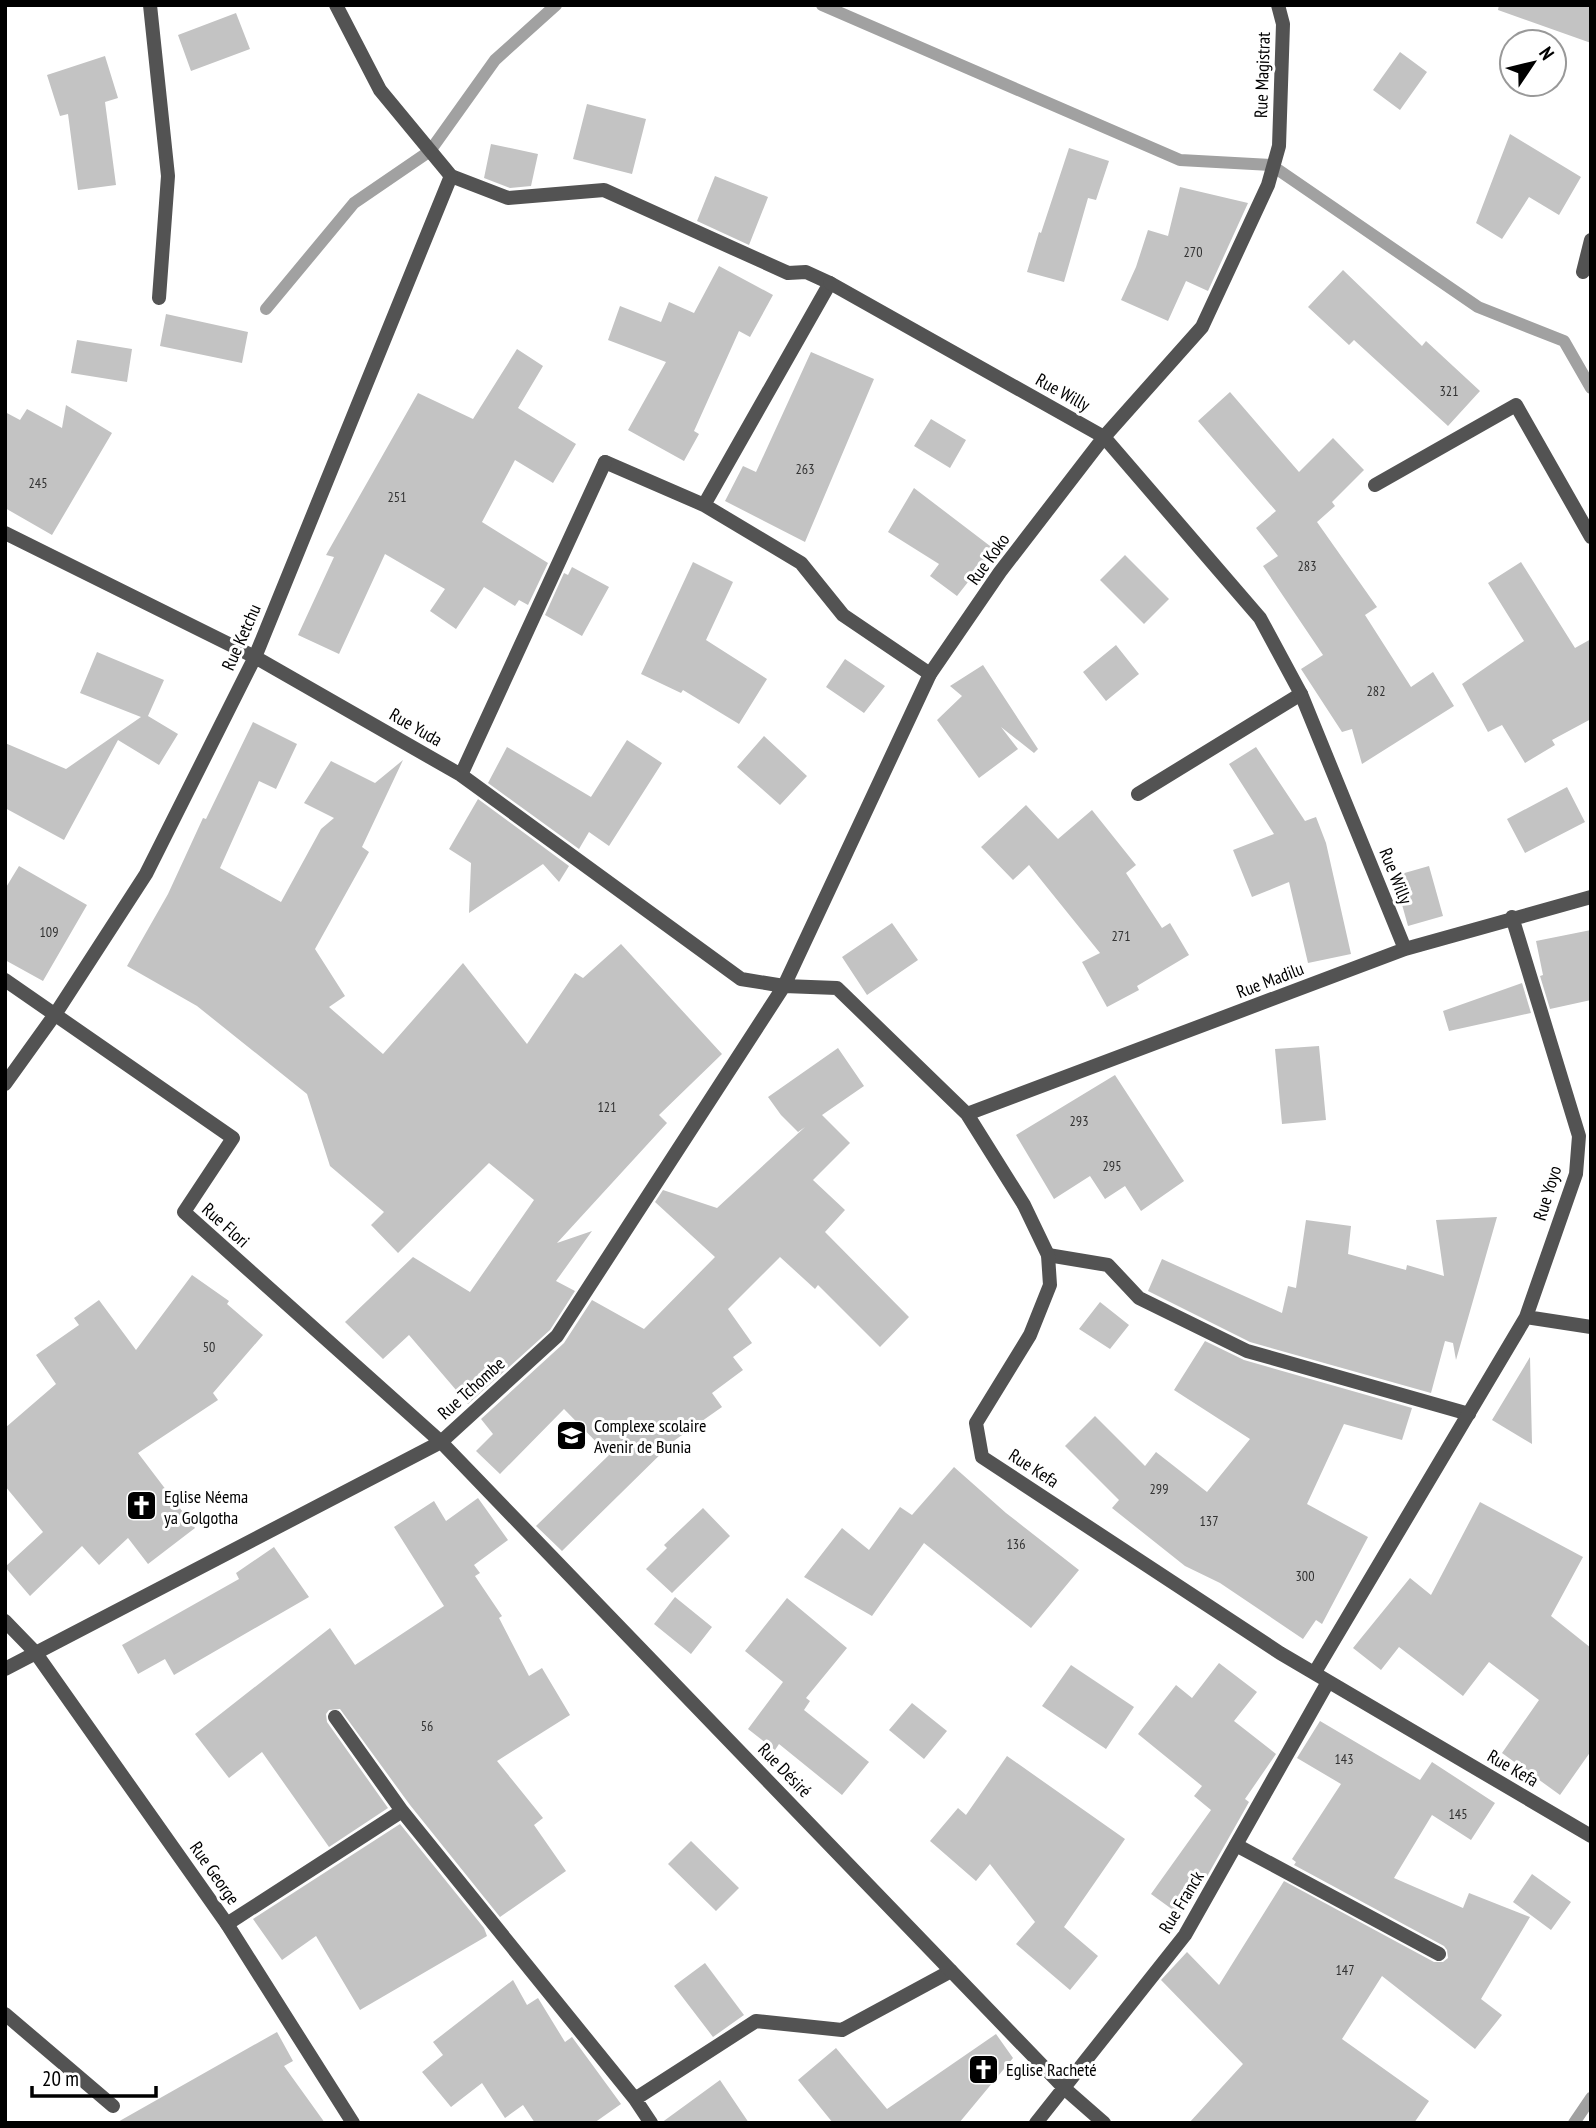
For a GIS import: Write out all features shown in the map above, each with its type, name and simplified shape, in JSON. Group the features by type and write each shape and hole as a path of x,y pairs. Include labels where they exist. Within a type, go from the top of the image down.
{"street":[{"path":"150,5 168,176 159,298"},
{"path":"336,5 380,90 451,176"},
{"name":"Rue Magistrat","path":"1268,185 1279,145 1283,24 1278,5"},
{"name":"Rue Willy","path":"451,176 508,198 604,191 788,273 806,272 830,283 1104,437 1260,618 1301,694 1405,949"},
{"name":"Rue Ketchu","path":"5,1084 146,874 255,657 451,176"},
{"name":"Rue Koko","path":"784,986 930,674 1000,572 1104,437 1202,327 1268,185"},
{"path":"1583,272 1591,240"},
{"path":"704,505 830,283"},
{"path":"1375,485 1516,405 1591,537"},
{"path":"461,775 604,463 704,505 801,563 843,615 930,674"},
{"name":"Rue Yuda","path":"5,533 255,657 461,775 741,979 784,986"},
{"path":"1138,794 1301,694"},
{"name":"Rue Madilu","path":"967,1114 1405,949 1591,897"},
{"name":"Rue Yoyo","path":"1315,1672 1526,1317 1576,1174 1578,1136 1512,917"},
{"path":"5,980 55,1013"},
{"name":"Rue Kefa","path":"784,986 837,988 967,1114 1024,1205 1048,1255 1050,1285 1030,1335 976,1423 982,1457 1280,1653 1591,1836"},
{"name":"Rue Tchombe","path":"5,1669 441,1442 558,1336 784,986"},
{"name":"Rue Flori","path":"55,1013 233,1138 184,1212 441,1442"},
{"path":"1048,1255 1108,1265 1139,1298 1247,1351 1469,1414"},
{"path":"1526,1317 1591,1327"},
{"name":"Rue Désiré","path":"441,1442 1064,2088 1104,2123"},
{"name":"Rue George","path":"5,1621 35,1652 227,1924 353,2123"},
{"name":"Rue Franck","path":"1036,2123 1185,1935 1328,1682"},
{"path":"335,1717 402,1811 635,2099 651,2123"},
{"path":"227,1924 402,1811"},
{"path":"1236,1845 1439,1954"},
{"path":"635,2099 756,2021 842,2030 951,1971"},
{"path":"5,2014 113,2106"}],"building":[{"path":"1499,5 1591,5 1591,43 1568,35 1568,28 1549,28 1498,10"},
{"path":"236,13 250,49 191,71 178,35"},
{"path":"1400,52 1427,72 1400,110 1373,90"},
{"path":"105,56 118,98 105,102 116,185 78,190 68,114 60,116 47,75"},
{"path":"587,104 646,119 632,174 573,159"},
{"path":"1510,134 1581,177 1559,215 1529,197 1502,239 1476,223"},
{"path":"491,144 538,154 531,186 510,188 484,178"},
{"path":"1069,148 1109,161 1096,200 1088,198 1064,282 1027,272"},
{"path":"715,176 768,197 749,245 697,221"},
{"path":"1180,187 1248,203 1208,291 1186,281 1168,321 1121,300 1136,267 1148,230 1168,236"},
{"path":"719,266 773,295 750,337 739,331 694,431 699,434 684,461 628,430 666,362 608,340 620,306 661,322 669,302 694,313"},
{"path":"1343,270 1422,346 1426,341 1480,391 1448,426 1354,340 1349,345 1308,307"},
{"path":"166,314 248,332 242,363 160,346"},
{"path":"77,340 132,349 127,382 71,373"},
{"path":"517,349 543,366 518,408 576,444 553,483 515,460 482,522 548,563 528,605 519,600 515,606 484,587 456,629 430,611 445,589 385,554 339,654 298,635 334,557 326,555 418,393 473,419"},
{"path":"811,352 874,379 805,542 725,501 743,466 756,472"},
{"path":"1230,392 1299,472 1333,438 1364,470 1332,502 1335,506 1317,522 1377,607 1365,615 1411,687 1433,672 1454,706 1362,764 1352,729 1342,732 1301,669 1323,655 1263,566 1278,556 1256,528 1276,511 1198,421"},
{"path":"66,405 112,433 52,535 5,508 5,412 20,420 27,409 62,428"},
{"path":"931,419 966,440 950,468 914,446"},
{"path":"914,488 994,549 957,596 930,576 939,564 888,532"},
{"path":"1125,555 1169,599 1144,624 1100,580"},
{"path":"693,562 733,582 706,640 767,679 739,724 683,690 681,693 641,674"},
{"path":"1521,562 1575,648 1591,639 1591,719 1552,740 1555,745 1525,763 1502,725 1488,732 1462,684 1524,641 1488,583"},
{"path":"572,567 609,587 582,636 545,615 564,573 568,575"},
{"path":"1116,645 1139,674 1106,701 1083,672"},
{"path":"97,652 164,680 148,716 178,734 159,765 118,740 64,840 5,808 5,743 66,769 141,717 80,693"},
{"path":"845,659 885,686 864,713 826,687"},
{"path":"983,665 1038,749 1034,753 1001,727 1018,749 979,778 937,720 962,696 950,686"},
{"path":"253,722 297,744 276,789 259,781 220,868 281,902 321,829 334,818 304,803 331,761 375,783 403,760 362,847 369,852 315,949 345,996 329,1007 383,1054 463,963 527,1044 575,973 583,978 621,944 722,1054 659,1115 667,1123 557,1243 592,1231 556,1281 575,1291 550,1330 468,1404 409,1335 383,1359 345,1322 413,1257 470,1292 534,1200 489,1163 398,1253 371,1225 384,1212 330,1166 307,1094 197,1006 127,966 168,894 203,818 206,819"},
{"path":"764,736 807,776 780,805 737,767"},
{"path":"627,740 662,763 609,846 589,832 579,849 488,783 507,747 591,797"},
{"path":"1256,747 1305,821 1316,817 1326,843 1351,954 1308,963 1289,882 1252,897 1233,850 1274,834 1229,764"},
{"path":"1567,787 1585,822 1525,853 1507,819"},
{"path":"478,799 569,866 559,882 543,864 469,913 471,863 449,849"},
{"path":"1026,805 1058,839 1092,810 1136,865 1126,873 1162,928 1170,923 1189,955 1137,986 1139,990 1107,1007 1082,962 1100,953 1029,865 1013,880 981,847"},
{"path":"19,866 87,905 43,981 5,960 5,889"},
{"path":"1429,866 1443,916 1408,926 1394,876"},
{"path":"892,923 918,960 867,995 842,957"},
{"path":"1591,930 1591,1000 1550,1009 1540,976 1543,975 1536,941"},
{"path":"1522,983 1531,1013 1449,1031 1443,1011"},
{"path":"1319,1046 1326,1120 1282,1124 1275,1049"},
{"path":"838,1048 864,1086 822,1115 850,1143 813,1180 845,1210 825,1232 909,1317 880,1347 818,1285 815,1289 780,1257 728,1309 752,1343 733,1357 743,1370 712,1393 722,1407 675,1440 562,1551 536,1526 609,1455 564,1409 500,1474 476,1451 493,1434 481,1419 564,1343 592,1300 644,1329 715,1257 655,1202 663,1190 717,1208 805,1127 798,1132 768,1097"},
{"path":"1115,1075 1184,1181 1141,1211 1125,1186 1105,1199 1090,1176 1054,1199 1016,1135"},
{"path":"1497,1217 1456,1360 1453,1343 1445,1341 1431,1393 1250,1342 1148,1291 1162,1259 1282,1313 1288,1286 1296,1288 1306,1220 1351,1226 1348,1254 1406,1270 1407,1265 1444,1276 1436,1220"},
{"path":"192,1275 229,1301 227,1304 263,1335 213,1393 218,1400 138,1453 195,1528 148,1564 128,1538 99,1565 82,1546 30,1596 5,1567 43,1532 5,1486 5,1428 56,1384 36,1355 79,1325 74,1318 99,1300 136,1350"},
{"path":"1100,1302 1129,1325 1110,1349 1079,1329"},
{"path":"1205,1341 1244,1360 1412,1408 1402,1440 1344,1424 1307,1504 1368,1537 1322,1624 1316,1620 1303,1639 1220,1583 1185,1566 1112,1508 1119,1500 1065,1446 1095,1416 1145,1466 1156,1452 1207,1492 1250,1439 1174,1390"},
{"path":"1530,1357 1532,1444 1492,1420"},
{"path":"954,1467 1006,1513 1079,1570 1031,1628 924,1543 872,1616 804,1577 842,1528 869,1550 900,1507 912,1515"},
{"path":"478,1498 508,1540 474,1565 480,1573 475,1576 502,1616 499,1618 529,1676 542,1668 570,1715 497,1761 543,1818 534,1825 566,1871 500,1917 410,1805 340,1709 329,1710 326,1714 327,1722 388,1808 329,1847 262,1752 229,1778 195,1734 330,1628 355,1665 444,1606 394,1527 434,1501 446,1521"},
{"path":"1480,1502 1583,1557 1551,1616 1591,1648 1591,1751 1560,1795 1502,1753 1539,1700 1489,1662 1463,1696 1399,1647 1381,1670 1353,1648 1410,1578 1431,1595"},
{"path":"703,1508 730,1536 672,1593 646,1569 667,1548 664,1545"},
{"path":"274,1547 309,1597 174,1675 165,1659 138,1674 122,1645 239,1579 236,1573"},
{"path":"675,1597 712,1627 691,1654 654,1624"},
{"path":"787,1598 847,1648 806,1698 810,1701 804,1710 869,1762 842,1795 779,1744 775,1750 748,1729 783,1682 745,1651"},
{"path":"1219,1663 1257,1692 1234,1721 1276,1754 1245,1799 1249,1802 1205,1880 1180,1915 1151,1894 1211,1810 1194,1796 1202,1786 1138,1734 1176,1685 1192,1698"},
{"path":"1071,1665 1134,1707 1106,1749 1042,1706"},
{"path":"912,1703 947,1731 924,1759 889,1730"},
{"path":"1320,1721 1420,1780 1432,1762 1495,1803 1471,1840 1432,1815 1394,1878 1463,1908 1469,1893 1530,1917 1481,1999 1502,2015 1475,2049 1382,1976 1342,2039 1429,2101 1414,2123 1189,2123 1243,2064 1161,1980 1187,1952 1219,1985 1284,1881 1434,1962 1443,1962 1448,1958 1444,1946 1294,1865 1296,1862 1292,1859 1341,1784 1297,1758"},
{"path":"1007,1756 1125,1839 1064,1927 1098,1956 1070,1990 1016,1944 1035,1922 990,1864 976,1881 930,1841 958,1808 966,1815"},
{"path":"400,1824 484,1928 487,1936 360,2010 316,1936 282,1960 253,1919"},
{"path":"691,1841 739,1888 716,1911 668,1864"},
{"path":"1532,1874 1571,1902 1551,1930 1513,1902"},
{"path":"705,1963 744,2015 713,2037 674,1986"},
{"path":"513,1980 527,2005 538,1998 565,2042 572,2037 621,2104 594,2123 535,2123 523,2105 505,2118 482,2083 451,2107 422,2072 443,2055 433,2042"},
{"path":"277,2032 293,2061 284,2066 325,2123 116,2123"},
{"path":"996,2034 1013,2058 959,2123 833,2123 798,2080 836,2048 887,2109"},
{"path":"720,2080 749,2123 661,2123"}],"waterway":[{"path":"266,309 354,203 430,151 495,60 556,5"},
{"path":"822,5 1180,160 1271,165 1478,307 1564,341 1591,388"},
{"path":"1574,2123 1591,2098"}],"place":[{"name":"Complexe scolaire Avenir de Bunia","path":"571,1435"},
{"name":"Eglise Néema ya Golgotha","path":"141,1506"},
{"name":"Eglise Racheté","path":"983,2069"}]}
